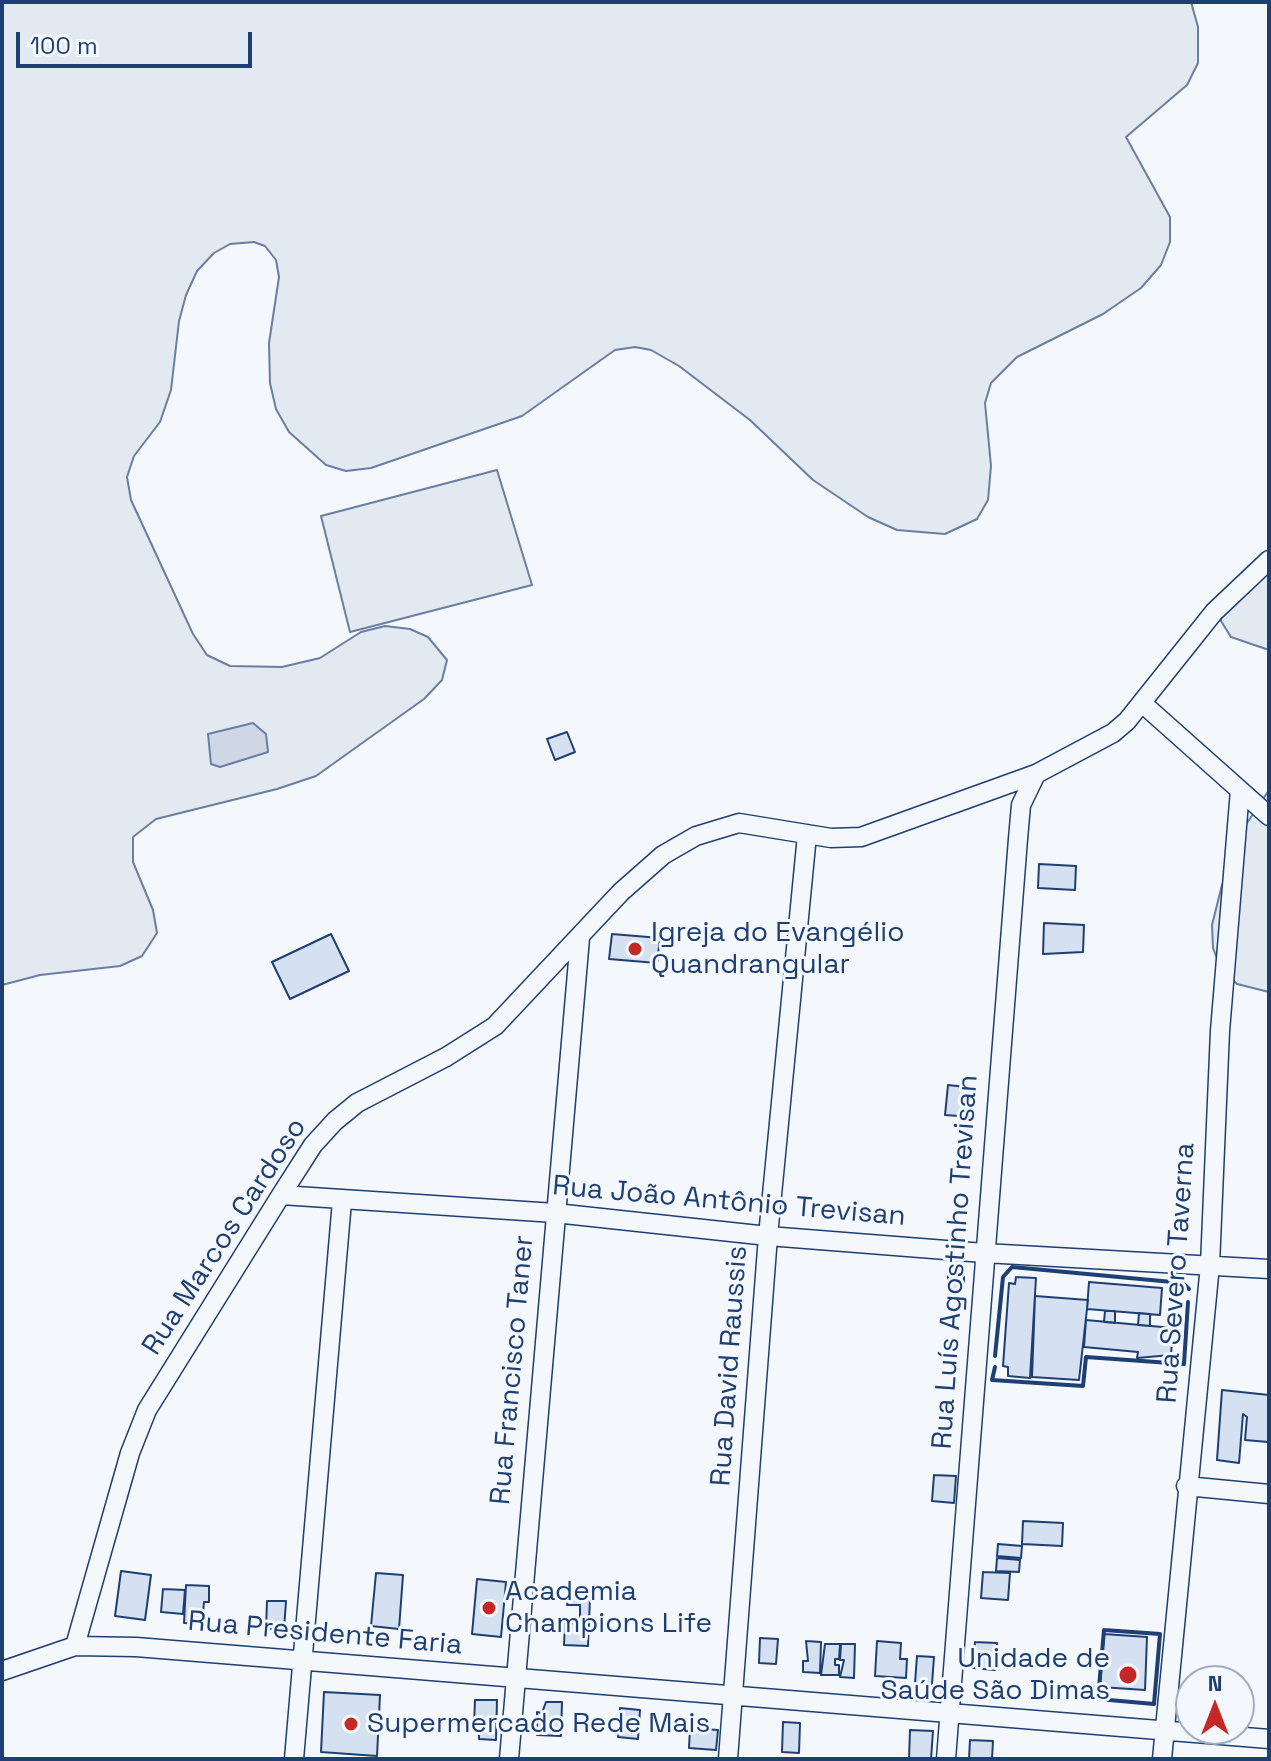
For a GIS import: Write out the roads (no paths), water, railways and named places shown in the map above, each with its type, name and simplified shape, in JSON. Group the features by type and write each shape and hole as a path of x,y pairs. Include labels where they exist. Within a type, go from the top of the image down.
{"street":[{"name":"Rua Marcos Cardoso","path":"75,1646 138,1431 165,1379 281,1195 313,1145 335,1121 357,1103 488,1031 525,998 642,872 696,836 739,823 807,835 861,837 1036,774 1113,733 1142,703 1214,612 1269,560"},
{"path":"1142,703 1269,816"},
{"name":"Rua Luís Agostinho Trevisan","path":"946,1759 1021,805 1036,774"},
{"name":"Rua Severo Taverna","path":"1162,1759 1186,1486 1210,1265 1220,1031 1240,790"},
{"name":"Rua David Raussis","path":"728,1759 768,1236 807,835"},
{"name":"Rua Francisco Taner","path":"509,1759 580,938"},
{"name":"Rua João Antônio Trevisan","path":"281,1195 555,1213 768,1236 984,1253 1269,1269"},
{"path":"294,1759 300,1661 342,1201"},
{"path":"1186,1486 1269,1494"},
{"name":"Rua Presidente Faria","path":"2,1671 75,1646 136,1647 1269,1739"}],"place":[{"name":"Igreja do Evangélio Quandrangular","path":"635,949"},
{"name":"Academia Champions Life","path":"489,1608"},
{"name":"Unidade de Saúde São Dimas","path":"1128,1675"},
{"name":"Supermercado Rede Mais","path":"351,1724"}]}
